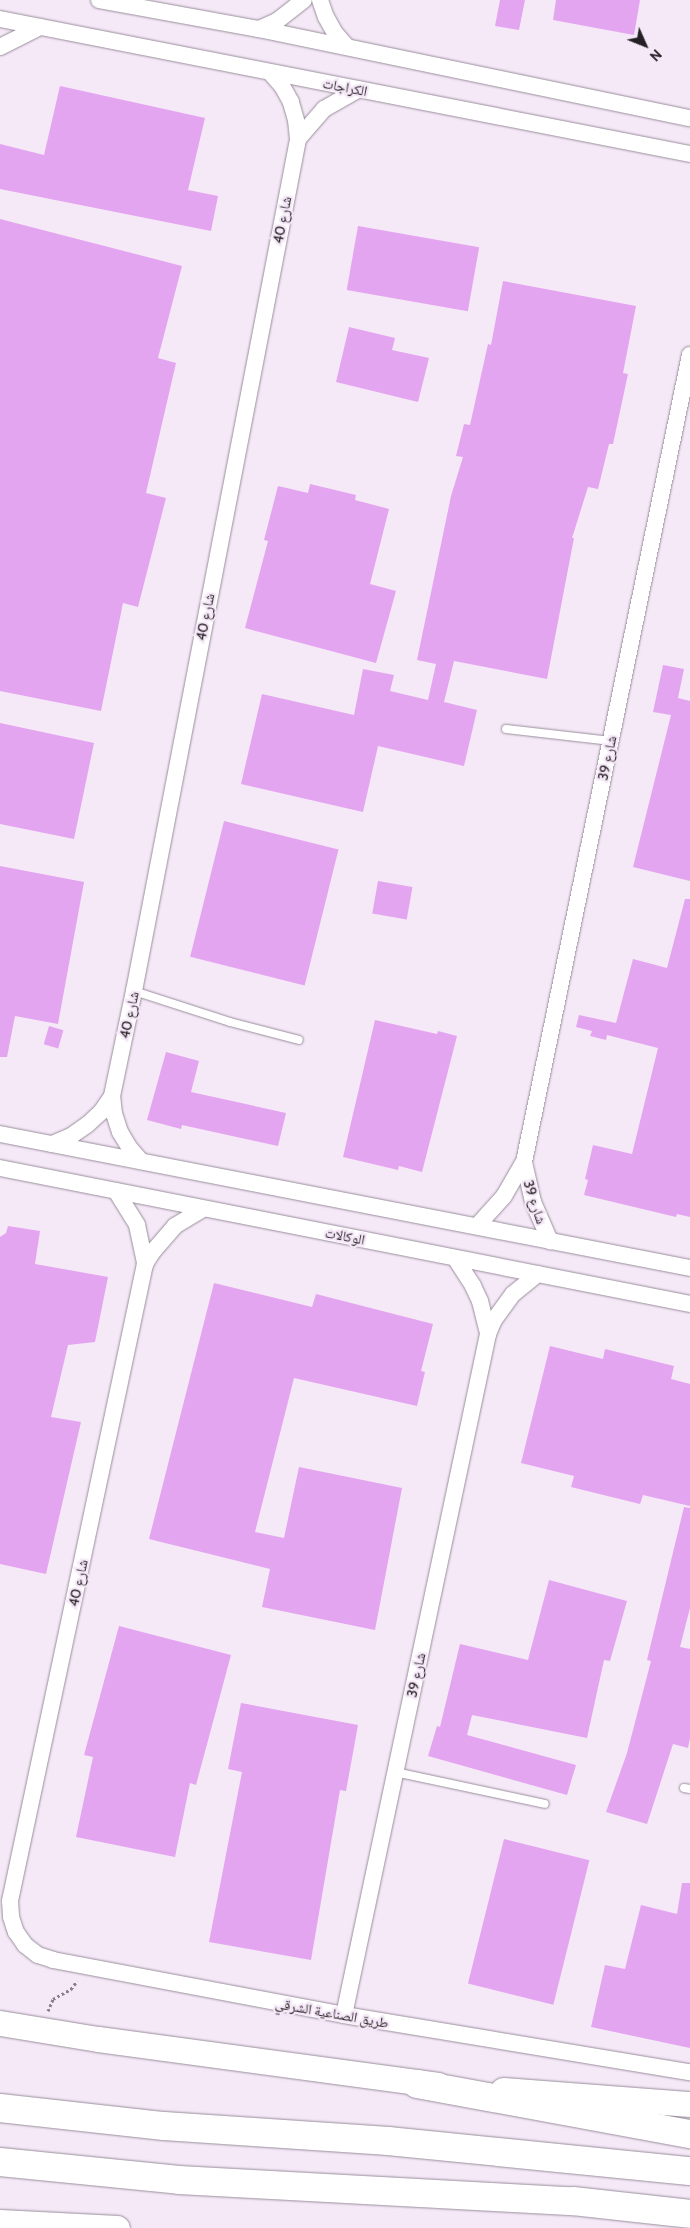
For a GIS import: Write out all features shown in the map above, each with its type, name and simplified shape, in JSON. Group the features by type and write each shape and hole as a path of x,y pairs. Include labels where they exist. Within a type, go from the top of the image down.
{"highway":[{"path":"418,2084 690,2134"},
{"path":"0,2108 164,2126 388,2141 690,2171"},
{"path":"0,2162 179,2180 573,2202 690,2214"}],"main road":[{"path":"0,2023 98,2039 418,2084 690,2104"},
{"path":"0,2033 98,2039"},
{"path":"0,2222 117,2228"}],"street":[{"path":"102,0 259,28 688,116"},
{"path":"259,28 277,21 304,0"},
{"path":"320,0 330,25 347,47"},
{"name":"الكراجات","path":"0,19 685,153"},
{"path":"0,47 40,27"},
{"name":"شارع 40","path":"141,1161 129,1148 120,1132 114,1114 112,1096 134,991 298,139 296,120 291,102 282,86 270,72"},
{"path":"298,139 324,109 359,90"},
{"path":"685,153 690,167"},
{"name":"شارع 39","path":"477,1226 504,1196 524,1162 690,355"},
{"name":"شارع 40","path":"52,1144 71,1136 87,1125 101,1112 112,1096"},
{"path":"0,1134 690,1268"},
{"name":"شارع 39","path":"524,1162 533,1202 550,1241"},
{"name":"الوكالات","path":"0,1168 690,1304"},
{"name":"شارع 40","path":"116,1192 137,1225 146,1264"},
{"name":"شارع 40","path":"10,1901 146,1264 154,1250 175,1226 203,1208"},
{"name":"شارع 39","path":"455,1258 473,1286 480,1302 488,1334"},
{"name":"شارع 39","path":"344,2015 488,1334 494,1320 513,1294 538,1274"},
{"name":"طريق الصناعية الشرقي","path":"10,1901 11,1918 16,1932 25,1945 38,1955 52,1960 344,2015 690,2072"}],"lane":[{"path":"506,728 611,740"},
{"path":"134,991 230,1022 299,1040"},
{"path":"395,1772 545,1804"}],"path":[{"path":"42,2030 53,1999 71,1989 83,1967"}],"building":[{"path":"500,0 525,0 519,30 495,26"},
{"path":"556,0 640,0 634,35 553,20"},
{"path":"60,86 205,118 188,190 218,196 211,231 0,189 0,144 44,155"},
{"path":"0,219 182,266 158,358 176,363 146,493 166,498 138,607 123,603 101,711 0,691"},
{"path":"358,226 479,247 468,311 347,290"},
{"path":"503,281 636,306 623,373 628,374 613,444 609,444 598,489 588,487 572,538 574,538 547,679 454,661 444,702 477,710 464,766 378,746 363,812 241,784 262,694 354,715 363,669 394,675 390,691 428,700 436,664 417,660 451,496 463,457 456,456 464,424 470,425 488,344 491,345"},
{"path":"349,327 395,338 392,350 429,358 418,402 336,382"},
{"path":"310,484 356,495 355,500 389,509 370,584 396,591 376,663 245,628 268,541 264,540 278,486 308,493"},
{"path":"663,665 684,669 678,698 690,701 690,881 633,867 671,715 653,712"},
{"path":"0,723 94,743 74,839 0,824"},
{"path":"224,821 338,850 305,985 190,957"},
{"path":"0,866 84,882 58,1024 15,1016 7,1057 0,1057"},
{"path":"378,881 412,887 407,920 372,913"},
{"path":"685,899 690,899 690,1217 677,1214 676,1217 584,1195 588,1180 585,1179 593,1145 632,1154 658,1048 607,1035 606,1040 590,1036 592,1031 576,1027 579,1015 616,1023 633,959 667,968"},
{"path":"375,1020 437,1034 438,1031 457,1036 422,1172 399,1166 398,1170 343,1157"},
{"path":"49,1026 63,1030 58,1048 44,1044"},
{"path":"166,1052 199,1061 191,1092 286,1113 278,1146 182,1125 181,1129 147,1120"},
{"path":"8,1226 40,1231 35,1264 108,1277 95,1342 68,1345 51,1417 81,1422 46,1574 0,1564 0,1237 6,1233"},
{"path":"214,1283 312,1307 316,1294 433,1324 421,1371 425,1372 417,1406 294,1378 255,1532 284,1538 299,1467 402,1488 375,1630 262,1607 270,1569 149,1539"},
{"path":"550,1346 603,1359 605,1349 674,1366 671,1379 690,1384 690,1506 643,1495 640,1504 571,1487 574,1476 521,1463"},
{"path":"684,1507 690,1508 690,1608 680,1647 690,1649 690,1738 688,1748 673,1744 647,1824 606,1812 627,1753 651,1661 647,1660"},
{"path":"549,1580 627,1601 610,1661 604,1660 587,1738 472,1715 467,1735 576,1765 567,1795 428,1756 437,1726 440,1727 460,1644 528,1660"},
{"path":"119,1626 231,1655 196,1785 190,1783 175,1857 76,1837 93,1757 84,1755"},
{"path":"241,1703 358,1725 346,1791 340,1790 311,1960 209,1942 242,1772 228,1769"},
{"path":"504,1839 589,1860 553,2005 468,1984"},
{"path":"682,1883 690,1883 690,2048 591,2027 605,1965 625,1969 641,1905 677,1914"}]}
